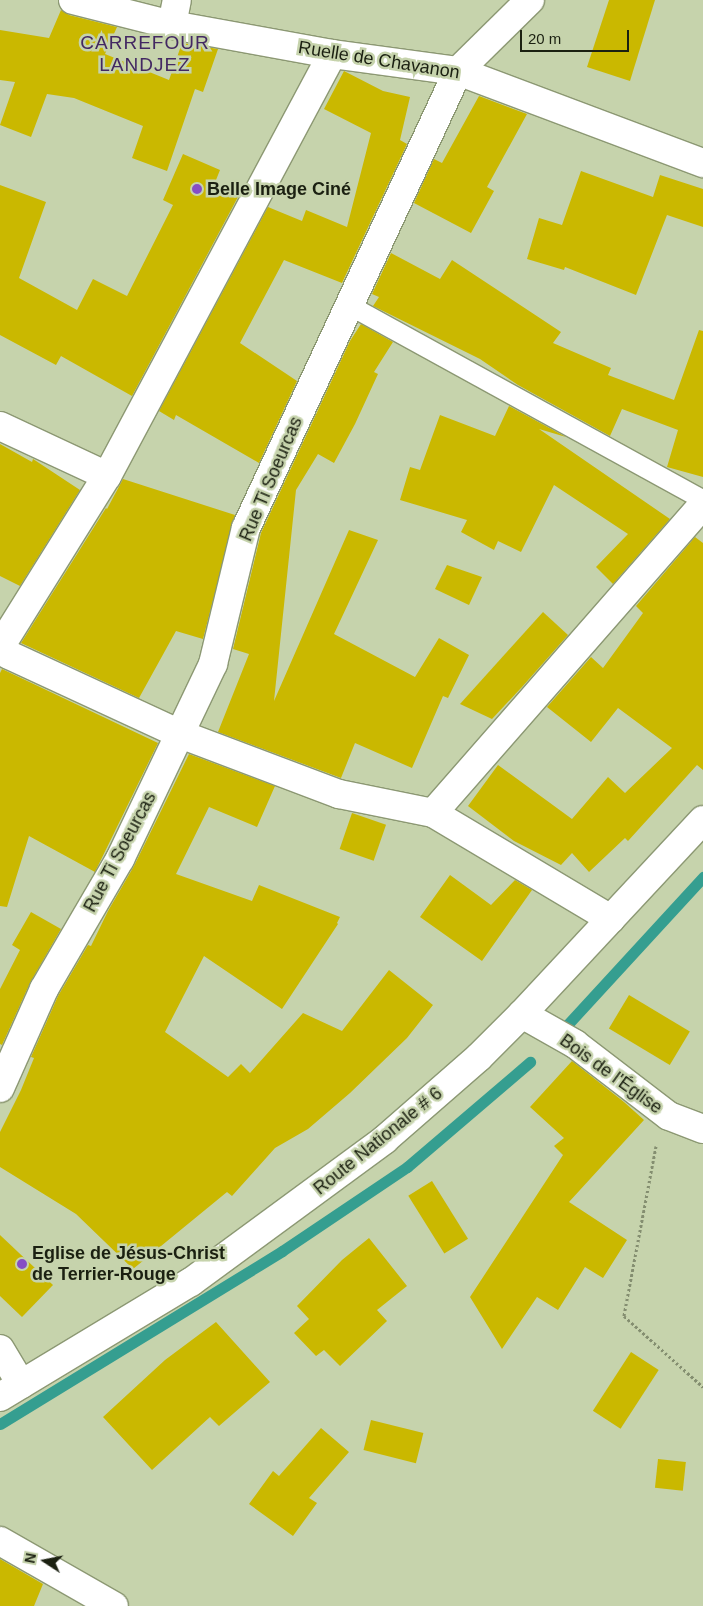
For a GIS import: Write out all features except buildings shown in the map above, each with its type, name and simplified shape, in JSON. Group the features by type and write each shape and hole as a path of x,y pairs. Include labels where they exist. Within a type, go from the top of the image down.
{"street":[{"name":"Ruelle de Chavanon","path":"73,0 174,12 332,54 458,71 703,163"},
{"name":"Rue Ti Soeurcas","path":"0,1088 44,990 120,859 213,664 246,528 458,71 530,0"},
{"path":"332,54 107,476 0,648 9,655 180,734 339,794 433,813 611,919"},
{"path":"0,426 107,476"},
{"path":"433,813 703,505"},
{"name":"Route Nationale # 6","path":"11,1390 191,1282 384,1140 479,1057 522,1014 703,820"},
{"name":"Bois de l'Église","path":"522,1014 575,1044 663,1112 703,1128"},
{"path":"0,1349 11,1390"},
{"path":"0,1541 114,1606"}],"lane":[{"path":"349,305 703,500"}],"path":[{"path":"663,1112 624,1316 703,1387"}],"waterway":[{"path":"568,1024 703,877"},
{"path":"0,1424 282,1251 407,1167 530,1062"}],"place":[{"name":"Belle Image Ciné","path":"197,189"},
{"name":"Eglise de Jésus-Christ de Terrier-Rouge","path":"22,1264"}],"district":[{"name":"CARREFOUR LANDJEZ","path":"145,54"}]}
